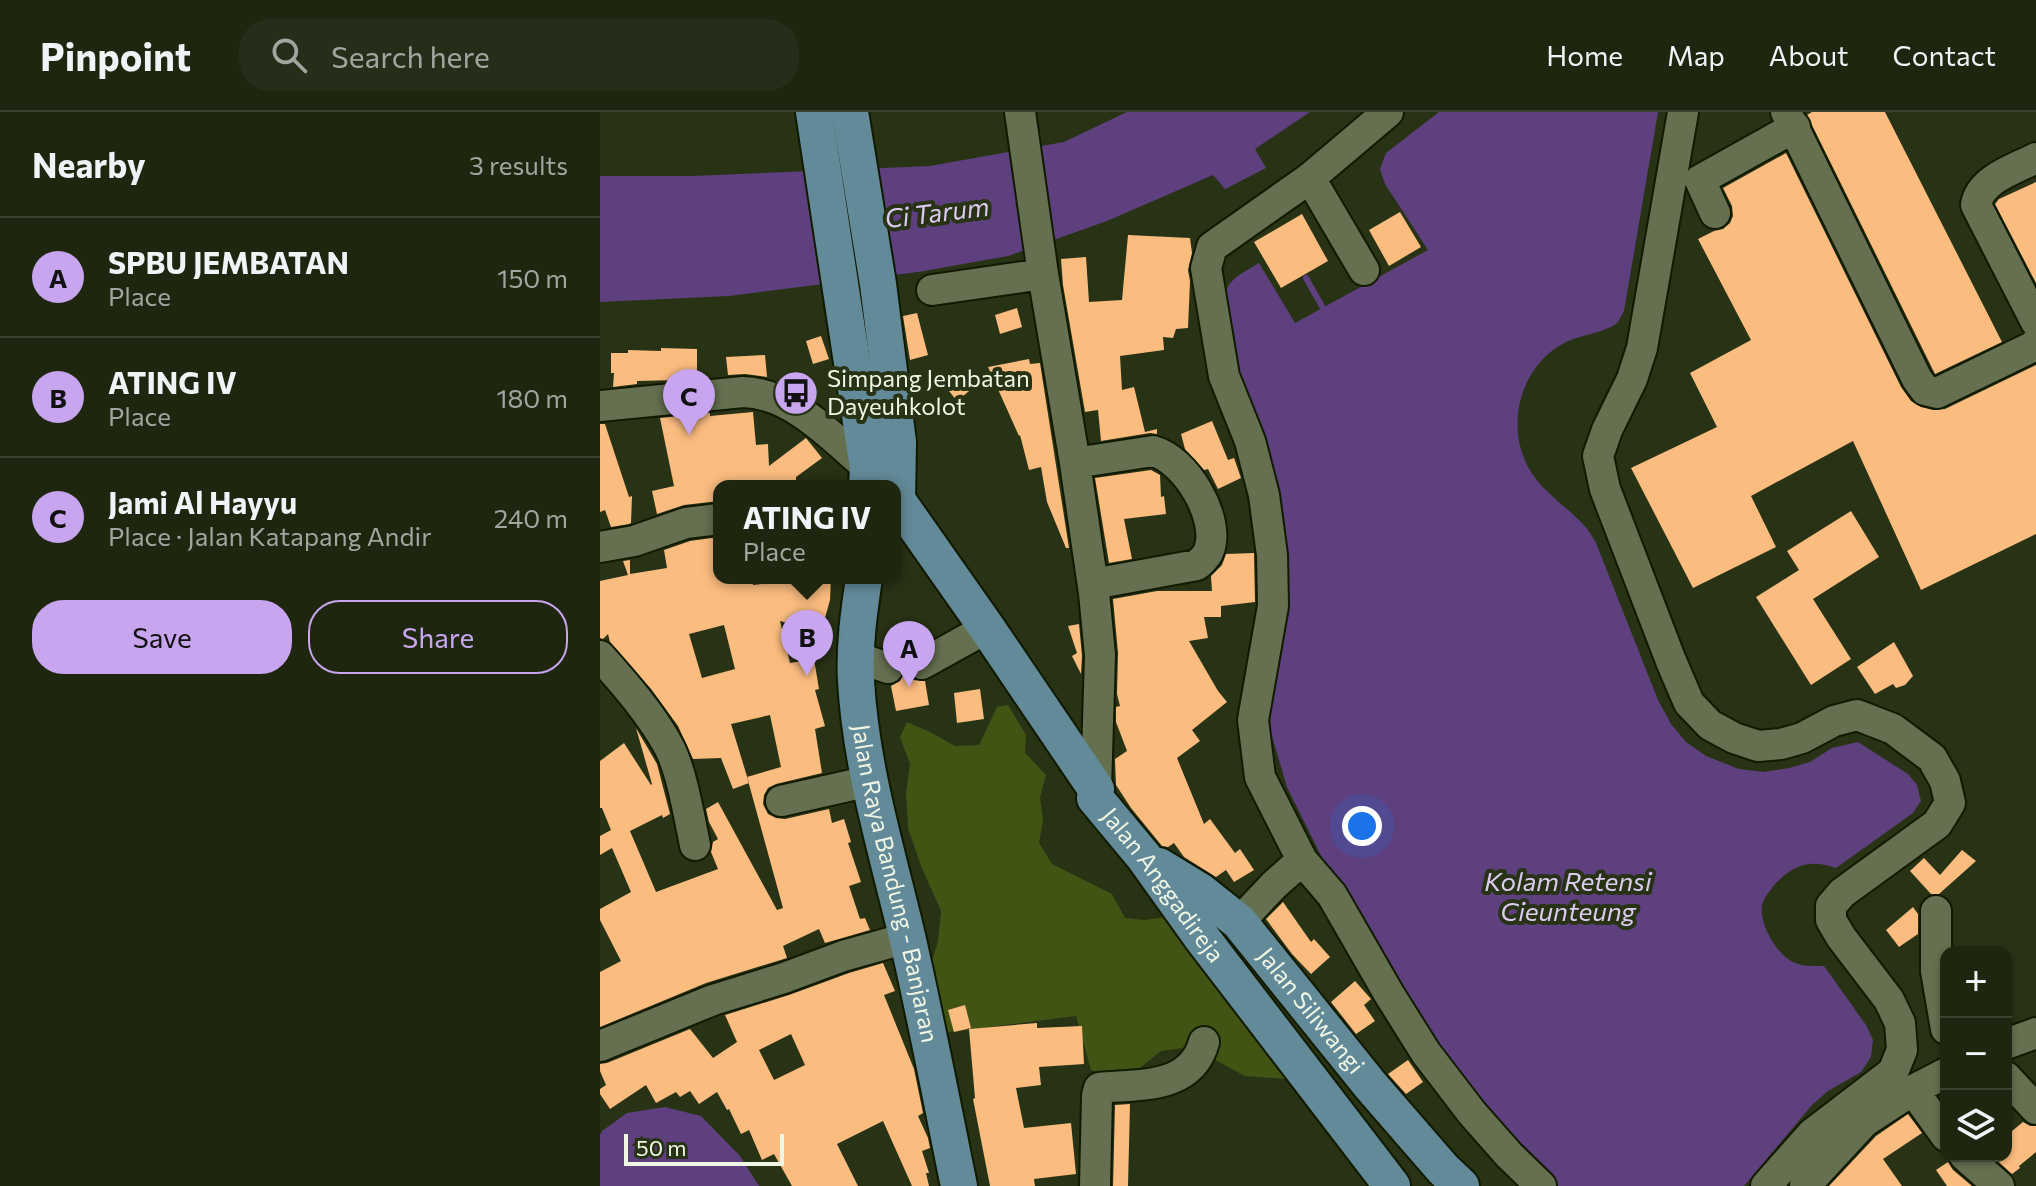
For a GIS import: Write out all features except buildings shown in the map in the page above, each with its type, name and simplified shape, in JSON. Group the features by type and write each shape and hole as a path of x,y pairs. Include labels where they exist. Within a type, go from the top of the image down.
{"main road":[{"path":"814,112 841,287 882,480"},
{"path":"850,112 878,284 898,442 887,480"},
{"name":"Jalan Anggadireja","path":"901,513 987,628 1096,789 1095,798 1144,857 1202,938 1392,1186"},
{"name":"Jalan Raya Bandung - Banjaran","path":"863,584 857,627 872,662 856,681 870,781 907,938 959,1186"},
{"name":"Jalan Siliwangi","path":"1144,857 1200,891 1239,922 1371,1086 1461,1186"}],"street":[{"path":"1388,112 1310,178 1212,247 1206,268 1224,376 1250,441 1264,495 1272,555 1273,606 1253,720 1260,777 1302,860 1332,895 1426,1053 1472,1113 1541,1186"},
{"path":"1683,112 1642,348 1632,379 1598,456 1605,489 1671,661 1689,703 1710,725 1758,746 1802,738 1834,721 1857,715 1893,729 1932,758 1945,781 1950,803 1937,824 1842,893 1831,906 1831,920 1841,937 1889,1000 1900,1023 1902,1050 1893,1072 1812,1134 1766,1186"},
{"path":"1021,118 1093,584 1100,655 1096,789"},
{"path":"1715,213 1700,180 1790,120 1925,390 1937,393 2036,343"},
{"path":"2036,158 1980,191 1976,205 2036,322"},
{"path":"1310,178 1364,270"},
{"path":"932,290 1041,263"},
{"path":"600,406 759,392 777,398 820,426 874,480"},
{"path":"1075,463 1153,451 1162,453 1171,458 1202,498 1210,526 1211,547 1197,565 1093,584"},
{"path":"600,547 634,541 686,523 713,520"},
{"path":"922,664 987,628"},
{"path":"600,656 630,690 670,748 695,845"},
{"path":"781,801 870,781"},
{"path":"1239,922 1302,860"},
{"path":"1936,911 1936,971 1944,1018"},
{"path":"600,1046 713,1000 907,938"},
{"path":"2012,1042 2036,1033"},
{"path":"1095,1186 1099,1088 1168,1081 1189,1069 1200,1056 1204,1042"},
{"path":"1805,1186 1864,1122 1940,1076"},
{"path":"2012,1083 2036,1109"},
{"path":"1913,1090 1940,1128"},
{"path":"1972,1162 1999,1186"}],"green space":[{"path":"1008,705 1026,735 1025,753 1046,775 1040,797 1043,820 1039,843 1052,864 1112,894 1125,918 1144,920 1175,916 1287,1079 1245,1076 1191,1047 1161,1051 1126,1079 1091,1070 1076,1016 942,1033 929,972 938,941 941,911 908,828 906,793 910,764 900,737 907,722 955,746 979,745 997,707"}],"water":[{"name":"Ci Tarum","path":"1127,112 1310,112 1255,149 1266,168 1225,189 1213,175 1107,221 1008,256 918,272 729,296 600,302 600,176 692,176 930,166 1064,142"},
{"name":"Kolam Retensi Cieunteung","path":"1439,112 1658,112 1624,311 1618,322 1566,342 1536,367 1520,401 1519,439 1524,458 1538,482 1582,523 1596,543 1658,700 1671,724 1686,742 1706,756 1739,769 1764,772 1810,762 1832,748 1858,742 1908,774 1917,785 1921,801 1913,813 1836,868 1811,864 1789,872 1775,884 1763,902 1765,927 1778,949 1797,963 1824,966 1866,1025 1873,1040 1871,1057 1861,1072 1828,1091 1812,1105 1744,1186 1556,1186 1469,1095 1332,878 1287,787 1271,733 1256,428 1223,313 1225,294 1237,277 1259,263 1295,323 1428,250 1385,184 1380,169 1386,153"},
{"path":"665,1107 701,1116 740,1156 759,1186 600,1186 602,1131 627,1113"}],"waterway":[{"path":"1306,278 1323,308"}],"place":[{"name":"Simpang Jembatan Dayeuhkolot","path":"796,393"},
{"name":"Jami Al Hayyu","path":"689,435"},
{"name":"ATING IV","path":"807,676"},
{"name":"SPBU JEMBATAN","path":"909,687"}]}
